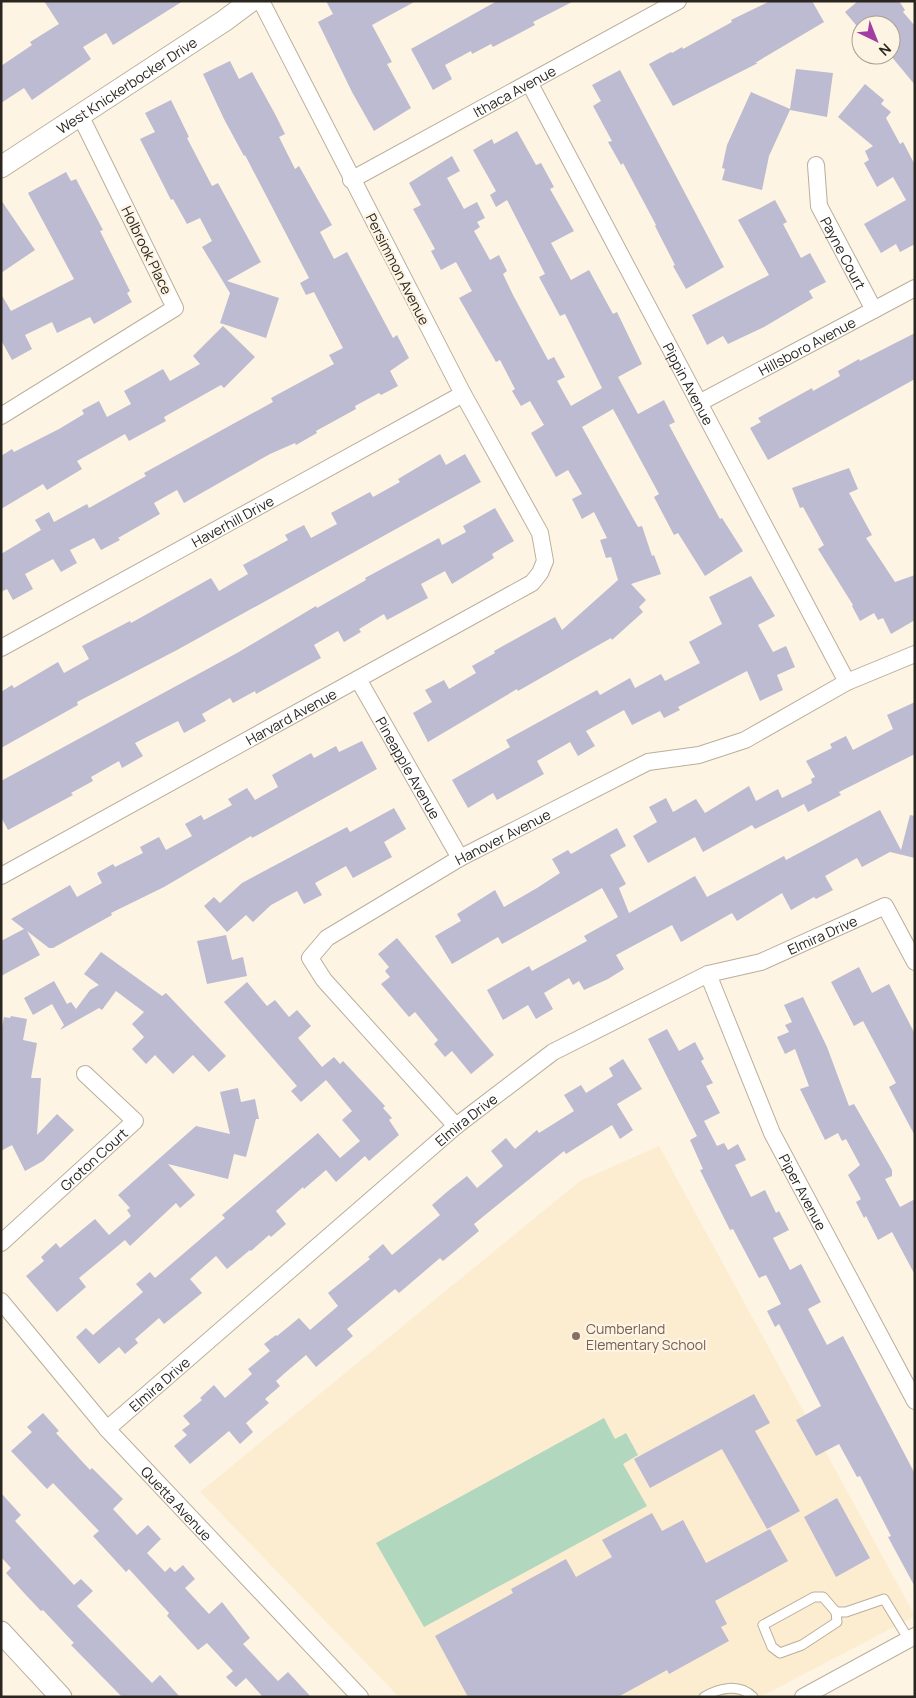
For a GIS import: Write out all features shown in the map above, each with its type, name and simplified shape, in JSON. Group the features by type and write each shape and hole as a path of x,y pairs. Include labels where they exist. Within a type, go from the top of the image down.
{"street":[{"name":"West Knickerbocker Drive","path":"1,167 251,1"},
{"name":"Persimmon Avenue","path":"261,1 351,180 463,394 540,533"},
{"name":"Ithaca Avenue","path":"351,180 530,84 678,1"},
{"name":"Pippin Avenue","path":"530,84 847,682"},
{"name":"Holbrook Place","path":"1,416 175,308 80,115"},
{"name":"Payne Court","path":"816,165 819,206 874,310"},
{"name":"Hillsboro Avenue","path":"699,403 915,288"},
{"name":"Haverhill Drive","path":"1,648 463,394"},
{"name":"Harvard Avenue","path":"1,876 532,583 545,561 540,533"},
{"name":"Hanover Avenue","path":"456,1126 324,980 310,958 327,938 460,858 648,762 699,755 745,740 847,682 915,654"},
{"name":"Pineapple Avenue","path":"358,679 460,858"},
{"name":"Elmira Drive","path":"107,1429 456,1126 553,1052 708,974 761,962 885,906 915,962"},
{"name":"Piper Avenue","path":"708,974 772,1132 915,1402"},
{"name":"Groton Court","path":"1,1243 135,1121 85,1074"},
{"name":"Quetta Avenue","path":"1,1301 107,1429 360,1697"},
{"path":"1,1632 61,1697"},
{"path":"803,1697 912,1638"}],"lane":[{"path":"836,1612 837,1622 833,1626 802,1645 780,1653 772,1647 763,1625 814,1597 823,1597 836,1612 846,1612 884,1599 912,1638"},
{"path":"704,1697 717,1690 737,1688 753,1697"}],"shaded area":[{"name":"Cumberland Elementary School","path":"659,1146 915,1616 760,1697 399,1697 200,1492 580,1181"}],"green space":[{"path":"604,1418 615,1439 626,1433 638,1455 623,1464 647,1506 424,1627 376,1543"}],"building":[{"path":"44,1 183,1 113,45 106,33 83,47 91,59 32,100 24,88 1,103 1,66 32,45 30,42 59,24"},
{"path":"326,1 416,1 372,25 392,62 387,64 411,108 374,131 352,92 318,22 333,14"},
{"path":"497,1 574,1 533,22 535,25 493,47 491,44 472,54 471,51 445,65 452,79 433,90 411,49"},
{"path":"770,1 812,1 824,22 755,63 758,63 673,106 649,64 682,47 683,49 732,22 731,20"},
{"path":"858,1 899,1 905,10 903,12 915,26 915,85 898,65 901,65 901,15 851,15 851,19 845,12"},
{"path":"230,61 239,79 252,72 285,134 279,137 295,169 299,166 332,225 320,232 334,259 347,252 393,338 397,335 409,358 390,371 398,386 381,395 379,393 355,406 356,409 316,431 317,433 296,445 295,443 270,454 184,503 177,490 154,503 160,514 118,538 120,540 101,550 94,538 70,550 77,563 61,572 53,559 25,574 33,589 13,600 7,589 1,592 1,554 41,530 35,520 49,512 54,522 87,504 89,508 146,476 144,473 273,402 271,398 334,364 329,355 343,348 314,292 306,295 300,283 309,278 245,155 224,119 203,74"},
{"path":"796,69 833,73 827,117 790,110 769,156 762,190 722,180 725,169 722,168 727,145 751,92 790,109"},
{"path":"620,70 724,267 686,289 673,266 675,265 656,225 623,163 621,165 608,142 612,141 593,106 601,101 592,85"},
{"path":"865,84 884,100 881,104 891,112 886,118 900,144 903,142 915,165 915,244 900,252 896,244 881,253 864,224 906,200 893,177 877,187 864,163 869,160 865,151 873,146 838,117"},
{"path":"171,100 189,137 187,138 212,186 218,183 261,262 227,281 279,298 266,338 220,323 230,293 202,247 212,241 200,218 187,224 173,199 171,200 140,139 155,132 145,113"},
{"path":"517,131 536,165 541,163 554,187 550,189 574,231 551,243 571,280 589,270 613,314 617,312 642,364 618,377 638,414 664,400 675,422 669,425 720,519 722,518 743,551 705,576 678,533 674,535 654,497 659,494 613,409 582,427 638,527 642,526 652,556 654,555 661,574 631,584 646,600 639,607 643,612 612,640 611,638 518,691 517,689 428,742 413,713 432,702 425,690 444,680 449,689 476,673 472,666 495,653 494,651 555,617 562,630 618,580 611,557 606,558 600,540 607,538 594,512 582,519 572,499 582,494 568,470 556,477 531,433 544,425 530,401 521,406 512,391 515,389 500,360 496,362 459,298 472,291 456,262 441,270 431,251 435,249 413,209 421,205 409,183 452,156 460,171 447,178 464,209 477,202 485,218 477,222 480,227 474,231 490,260 499,255 507,271 503,274 548,360 554,357 565,377 557,381 571,406 602,388 565,314 560,316 539,277 545,274 507,200 496,207 490,195 496,191 473,150 492,139 494,144"},
{"path":"66,172 71,181 76,179 103,230 100,231 130,291 127,293 132,302 94,324 90,317 57,333 52,322 25,335 32,349 12,360 1,340 1,294 11,311 74,279 28,193"},
{"path":"1,200 35,250 1,273"},
{"path":"775,200 787,222 783,224 801,258 810,253 826,282 809,291 813,298 764,327 728,344 723,336 707,345 692,315 769,275 738,220"},
{"path":"223,326 255,357 224,388 221,385 164,417 166,421 129,441 125,434 77,461 82,469 47,490 43,484 1,509 1,456 12,449 14,452 59,429 84,414 82,410 99,401 107,417 131,404 124,391 163,369 170,381 200,364 193,356"},
{"path":"915,333 915,379 768,460 750,428 761,422 758,418 812,388 813,391 840,376 838,371 859,359 860,361"},
{"path":"440,454 446,465 465,454 481,482 177,650 77,702 78,705 1,748 1,692 12,685 14,688 58,662 64,673 89,659 82,646 130,621 131,623 211,578 219,591 248,574 243,565 288,540 285,535 304,525 311,538 337,524 331,513 370,492 373,497 400,482 398,479"},
{"path":"849,468 858,489 849,493 872,535 866,538 895,582 915,575 915,620 891,634 883,618 878,620 874,613 860,621 853,605 818,549 824,545 803,507 800,508 792,488"},
{"path":"495,508 514,541 492,554 494,558 452,584 445,571 421,584 428,598 387,620 384,614 359,629 361,632 344,642 338,631 314,645 321,658 256,694 255,691 233,703 230,698 202,714 206,721 184,733 178,721 135,743 143,756 122,768 119,761 91,777 93,781 71,793 73,795 8,830 1,817 1,781 237,653 316,606 317,608 366,580 365,578 439,538 442,545 466,532 463,526"},
{"path":"751,576 775,616 758,625 773,652 786,646 795,667 777,675 783,690 760,701 747,671 678,707 680,710 664,718 660,711 632,725 624,710 586,731 595,746 578,756 570,742 537,761 544,774 497,800 493,793 468,808 452,780 510,747 506,740 597,690 600,695 630,678 635,688 661,674 665,681 700,663 689,642 722,624 709,597"},
{"path":"915,702 915,754 839,792 841,795 808,812 804,804 755,829 752,825 703,852 695,837 648,863 633,836 657,822 649,807 666,798 673,812 696,799 705,813 749,786 756,801 778,789 782,798 812,783 811,779 815,777 806,761 832,748 830,744 846,736 853,750 893,729 887,715"},
{"path":"362,741 377,769 252,838 251,836 164,887 111,913 112,915 53,948 49,948 27,931 40,955 1,976 1,941 24,929 11,919 70,885 77,897 102,883 97,873 113,864 115,867 143,853 140,847 159,837 166,850 192,836 185,824 201,815 204,820 232,805 228,799 247,788 255,800 278,787 272,775 311,753 314,758 336,746 339,752"},
{"path":"394,808 406,829 384,842 392,857 353,878 346,866 315,883 322,895 304,904 297,891 271,905 253,922 246,915 227,932 204,906 214,897 220,903 242,883 347,827 350,832"},
{"path":"880,810 901,850 910,815 915,816 915,858 890,852 862,867 857,858 825,876 833,890 816,899 814,897 791,910 782,893 737,921 732,913 681,942 672,925 616,955 624,969 608,979 584,990 579,981 573,985 569,978 544,993 553,1009 536,1019 528,1005 503,1020 487,990 529,966 532,971 587,941 584,936 618,917 602,888 502,944 498,937 452,964 435,936 461,921 457,914 495,890 504,907 537,888 560,873 552,859 568,850 571,854 617,828 626,846 610,855 626,884 619,888 629,913 695,876 707,897 784,856 786,860"},
{"path":"226,935 232,960 243,957 247,976 207,984 197,941"},
{"path":"397,938 494,1055 471,1074 452,1051 445,1057 434,1044 438,1040 415,1012 409,1017 381,984 390,977 385,971 389,967 378,954"},
{"path":"101,952 162,996 166,993 226,1056 209,1072 193,1055 173,1074 155,1055 146,1064 132,1049 144,1037 132,1024 144,1012 116,991 102,1010 99,1008 60,1030 64,1025 52,1004 33,1015 24,998 54,981 67,1004 71,1002 76,1009 90,990 99,985 84,974"},
{"path":"859,967 872,993 889,984 915,1034 915,1136 889,1087 896,1083 863,1021 854,1026 831,982"},
{"path":"247,982 267,1006 275,1000 289,1017 297,1010 311,1026 298,1038 322,1067 334,1057 340,1064 343,1061 385,1106 383,1108 392,1118 389,1120 399,1135 369,1161 365,1156 336,1182 326,1170 304,1189 303,1187 276,1211 286,1224 271,1237 269,1235 227,1269 216,1256 190,1279 202,1293 164,1324 159,1318 135,1339 138,1343 125,1354 119,1347 99,1364 76,1337 86,1328 93,1335 143,1292 136,1284 150,1272 155,1278 225,1218 222,1215 318,1133 340,1158 360,1141 342,1120 352,1111 326,1080 301,1102 291,1091 297,1086 224,1002"},
{"path":"803,997 827,1047 849,1106 854,1104 892,1170 892,1176 885,1179 900,1207 915,1199 915,1275 892,1232 878,1240 866,1216 864,1218 856,1202 861,1199 848,1175 860,1165 846,1139 842,1141 838,1133 825,1140 800,1089 809,1086 795,1049 785,1054 777,1037 789,1032 785,1025 792,1022 784,1005"},
{"path":"11,1016 27,1019 23,1040 37,1043 31,1078 41,1078 37,1135 57,1114 74,1130 43,1161 25,1171 12,1145 1,1151 1,1032 4,1017 10,1018"},
{"path":"667,1029 679,1051 695,1042 704,1059 701,1061 713,1083 706,1086 720,1113 704,1121 717,1146 724,1143 728,1150 738,1144 746,1160 735,1165 751,1197 765,1190 776,1213 779,1211 789,1230 773,1238 790,1270 801,1264 821,1302 808,1309 827,1345 843,1336 915,1474 915,1587 888,1537 891,1536 860,1476 857,1477 839,1444 816,1456 796,1420 821,1406 779,1324 775,1327 767,1311 781,1304 766,1275 759,1278 733,1229 730,1230 700,1170 703,1169 690,1140 697,1136 648,1039"},
{"path":"623,1059 642,1089 617,1104 633,1130 620,1139 612,1125 566,1154 564,1151 474,1224 479,1231 443,1261 440,1258 399,1293 395,1289 347,1329 353,1336 316,1367 306,1355 276,1381 280,1386 265,1399 269,1403 246,1423 253,1432 240,1444 229,1431 190,1464 174,1446 187,1435 182,1430 190,1424 183,1416 202,1400 200,1398 214,1385 225,1398 252,1374 248,1369 270,1351 264,1344 299,1318 310,1330 338,1306 328,1293 370,1259 368,1257 383,1244 392,1255 440,1215 432,1205 448,1191 467,1176 477,1188 503,1166 491,1151 506,1138 515,1149 537,1130 539,1133 574,1111 564,1095 581,1085 586,1093 613,1076 609,1068"},
{"path":"238,1088 241,1102 255,1099 259,1119 256,1119 246,1157 234,1154 228,1179 168,1164 195,1195 180,1208 176,1203 130,1246 125,1240 79,1278 86,1287 57,1312 26,1276 44,1261 41,1257 56,1243 60,1248 95,1219 109,1235 131,1216 127,1210 130,1208 118,1195 196,1126 230,1134 220,1092"},
{"path":"754,1394 770,1423 755,1431 800,1511 767,1529 722,1449 650,1488 634,1459"},
{"path":"43,1413 59,1431 56,1433 90,1470 92,1468 123,1499 113,1509 137,1535 148,1525 161,1539 147,1553 165,1572 170,1567 175,1572 183,1565 195,1579 185,1588 209,1614 222,1602 250,1638 243,1644 278,1681 288,1672 311,1697 261,1697 246,1678 236,1687 226,1677 233,1671 207,1643 198,1650 167,1616 169,1613 129,1569 126,1572 93,1536 99,1531 53,1483 47,1489 11,1451 32,1432 27,1427"},
{"path":"1,1493 21,1515 15,1521 74,1585 81,1579 93,1591 77,1606 152,1683 160,1675 180,1697 122,1697 71,1645 74,1643 6,1573 11,1568 1,1557"},
{"path":"837,1498 870,1558 836,1577 804,1517"},
{"path":"652,1513 662,1531 683,1520 706,1563 770,1529 788,1561 715,1601 727,1624 721,1627 729,1641 669,1674 667,1670 618,1697 468,1697 435,1636 513,1593 511,1589 566,1559 576,1577 612,1557 602,1540"}],"place":[{"name":"Cumberland Elementary School","path":"576,1336"}]}
